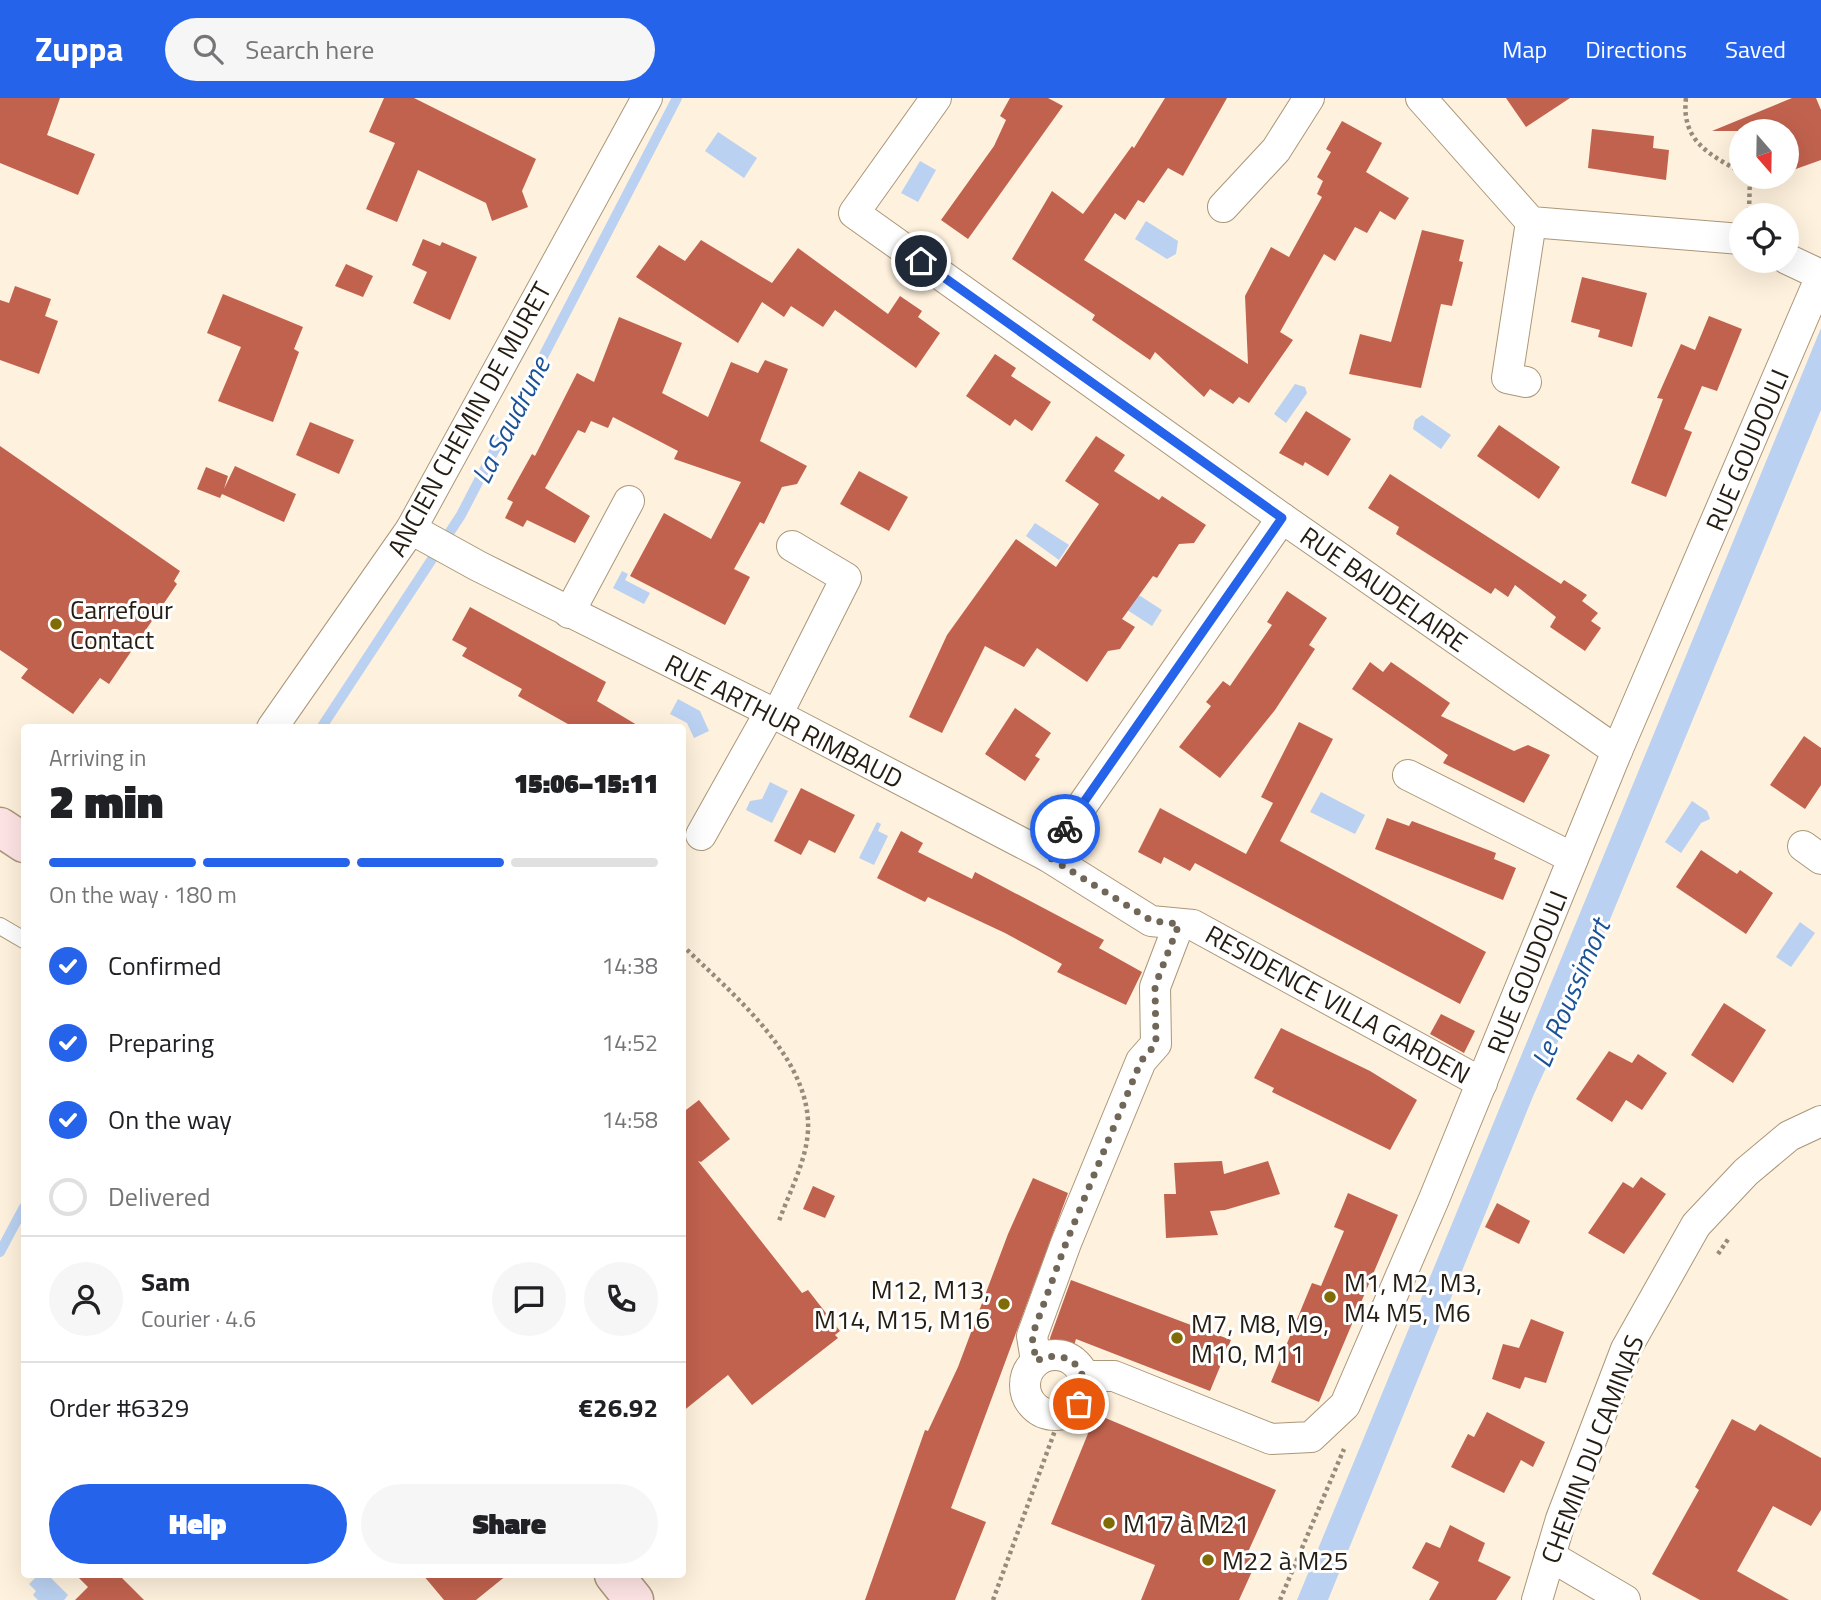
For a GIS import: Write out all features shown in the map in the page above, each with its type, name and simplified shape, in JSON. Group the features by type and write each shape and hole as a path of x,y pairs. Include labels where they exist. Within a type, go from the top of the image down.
{"street":[{"name":"ANCIEN CHEMIN DE MURET","path":"275,724 411,529 647,98"},
{"path":"1223,207 1276,150 1309,98"},
{"path":"1421,98 1531,222 1729,238"},
{"path":"933,103 854,214 1282,518"},
{"path":"1526,382 1507,378 1531,222"},
{"path":"1799,265 1821,276"},
{"name":"RUE GOUDOULI","path":"1083,1376 1114,1376 1271,1439 1311,1437 1345,1405 1482,1083 1617,751 1821,276"},
{"path":"569,613 629,501"},
{"name":"RUE BAUDELAIRE","path":"1047,856 1282,518 1617,751"},
{"name":"RUE ARTHUR RIMBAUD","path":"411,529 569,613 773,714 1047,856 1165,923"},
{"path":"701,835 773,714 846,578 792,546"},
{"path":"1408,775 1573,858"},
{"path":"0,827 21,841"},
{"path":"1036,1361 1032,1336 1066,1243 1141,1061 1156,1044 1155,986 1165,923"},
{"name":"RESIDENCE VILLA GARDEN","path":"1165,923 1193,925 1482,1083"},
{"name":"CHEMIN DU CAMINAS","path":"1537,1600 1550,1556 1626,1349 1696,1225 1746,1172 1789,1136 1821,1121"},
{"path":"1064,1356 1072,1360 1083,1376 1085,1385 1079,1404 1061,1414 1041,1411 1027,1396 1026,1377 1036,1361 1045,1357 1064,1356"},
{"path":"1550,1556 1625,1600"},
{"path":"616,1578 634,1600"}],"lane":[{"path":"0,926 21,938"}],"path":[{"path":"1686,98 1684,118 1703,151 1729,165"},
{"path":"686,949 775,1038 803,1092 807,1140 779,1221"},
{"path":"1712,1261 1737,1228"},
{"path":"993,1600 1061,1414"}],"water":[{"path":"718,132 757,158 744,178 705,151"},
{"path":"920,161 936,170 918,202 901,193"},
{"path":"1146,221 1178,241 1176,254 1167,259 1135,239"},
{"name":"Le Roussimort","path":"1821,328 1821,410 1575,1004 1534,1094 1328,1600 1297,1600"},
{"path":"1295,384 1305,387 1307,393 1286,423 1274,414"},
{"path":"1422,415 1451,435 1441,449 1413,429 1415,420"},
{"path":"1035,523 1069,545 1059,560 1026,536"},
{"path":"622,571 628,574 625,580 650,593 644,604 613,588"},
{"path":"1131,590 1162,610 1152,626 1121,606"},
{"path":"678,699 700,711 709,731 694,738 687,723 670,714"},
{"path":"770,782 788,791 772,823 746,810 750,801 762,799"},
{"path":"1321,792 1365,815 1355,834 1310,812"},
{"path":"1692,801 1707,811 1710,819 1701,823 1681,853 1665,842"},
{"path":"877,822 881,824 878,831 888,836 874,865 859,858"},
{"path":"1800,922 1815,933 1791,967 1776,957"},
{"path":"35,1578 51,1578 68,1595 64,1600 38,1600 33,1595 36,1591 29,1584"}],"building":[{"path":"0,98 60,98 47,135 95,154 78,195 0,163"},
{"path":"384,98 414,98 536,159 522,191 528,207 492,221 486,203 418,170 397,222 366,209 395,143 369,132"},
{"path":"1010,98 1048,98 1063,106 968,239 941,220 994,146 1006,120 1000,116"},
{"path":"1165,98 1227,98 1183,176 1168,168 1144,203 1138,200 1125,220 1115,213 1084,260 1248,364 1245,296 1271,247 1289,257 1322,197 1317,194 1323,181 1317,177 1331,152 1326,149 1342,121 1382,143 1366,172 1409,198 1395,220 1380,211 1367,233 1355,227 1335,261 1324,254 1280,332 1293,340 1249,403 1239,397 1233,404 1210,389 1204,397 1155,352 1150,360 1092,320 1095,315 1012,259 1052,191 1083,214 1132,146 1134,148"},
{"path":"1506,98 1570,98 1526,127"},
{"path":"1792,98 1816,98 1821,110 1821,160 1799,168 1799,119 1741,119"},
{"path":"1729,124 1729,131 1712,131"},
{"path":"1592,129 1654,136 1653,148 1669,150 1666,180 1588,168"},
{"path":"1422,230 1464,240 1459,261 1463,262 1452,306 1441,304 1421,388 1349,374 1360,334 1391,342"},
{"path":"423,239 440,246 442,242 477,257 450,320 413,303 427,272 412,265"},
{"path":"701,240 772,283 798,248 888,314 900,296 922,311 918,317 940,333 916,368 835,310 823,327 791,306 784,317 762,302 738,343 636,277 659,245 685,261"},
{"path":"346,264 373,276 363,297 335,286"},
{"path":"1582,277 1647,293 1632,347 1598,337 1600,330 1571,322"},
{"path":"15,286 51,299 45,316 58,321 39,374 0,360 0,300 9,303"},
{"path":"223,294 303,327 294,349 299,352 273,422 218,401 241,347 207,333"},
{"path":"1709,316 1742,329 1717,391 1702,386 1684,429 1692,432 1666,497 1631,483 1663,399 1657,398 1681,344 1695,350"},
{"path":"619,317 682,343 662,393 708,417 731,362 758,373 765,360 788,369 760,441 807,466 797,484 782,487 764,524 760,522 734,569 750,577 725,625 630,576 664,513 711,539 741,482 674,459 678,451 613,417 608,428 591,421 585,433 578,430 545,488 590,516 575,543 527,520 523,527 505,518 513,502 507,499 532,454 535,456 577,373 594,382"},
{"path":"995,354 1016,368 1011,376 1051,402 1032,431 1015,419 1010,426 966,396"},
{"path":"1306,411 1351,439 1328,476 1305,462 1303,466 1279,453"},
{"path":"310,422 354,440 339,474 296,455"},
{"path":"1499,425 1560,467 1539,499 1477,456"},
{"path":"1096,436 1125,455 1114,471 1159,500 1162,496 1206,525 1194,543 1179,544 1157,578 1153,576 1122,619 1135,627 1120,649 1108,651 1087,682 1037,648 1024,667 985,646 942,733 909,717 947,635 1016,539 1056,567 1099,504 1065,481"},
{"path":"0,446 180,571 174,581 177,584 109,684 100,678 73,714 21,678 28,669 0,650"},
{"path":"235,466 296,494 284,522 222,494 220,498 197,489 206,467 228,476 224,489"},
{"path":"859,471 908,497 889,531 840,504"},
{"path":"1390,474 1561,584 1564,580 1587,595 1582,601 1598,613 1591,621 1601,628 1585,651 1550,627 1556,617 1515,585 1508,597 1495,588 1491,594 1396,534 1399,527 1368,508"},
{"path":"1287,591 1327,618 1309,645 1315,649 1275,710 1220,778 1179,747 1211,706 1206,702 1223,681 1230,686 1272,625 1267,622"},
{"path":"470,607 606,682 597,701 635,724 568,724 518,696 522,689 462,656 467,648 452,640"},
{"path":"1370,662 1383,672 1391,662 1450,703 1441,716 1514,751 1528,745 1550,755 1524,803 1443,763 1448,755 1352,689"},
{"path":"1015,708 1051,733 1035,756 1040,759 1025,781 985,754"},
{"path":"1299,722 1333,739 1280,841 1486,952 1460,1004 1195,863 1190,871 1164,857 1161,864 1138,852 1160,808 1246,854 1273,803 1261,797"},
{"path":"1804,736 1821,748 1821,785 1805,809 1770,785"},
{"path":"801,788 855,815 835,853 809,840 801,855 774,841"},
{"path":"1387,818 1409,826 1412,821 1496,853 1494,859 1516,868 1503,900 1375,849"},
{"path":"901,831 923,843 918,852 972,879 975,872 1104,940 1099,948 1142,972 1126,1005 1057,972 1062,964 1005,933 928,897 925,902 877,878"},
{"path":"1701,850 1737,874 1740,870 1773,893 1746,934 1676,887"},
{"path":"1724,1003 1766,1030 1733,1083 1691,1055"},
{"path":"1441,1014 1475,1031 1464,1053 1430,1034"},
{"path":"1281,1028 1370,1071 1417,1100 1390,1150 1272,1092 1274,1088 1254,1078"},
{"path":"1609,1051 1632,1063 1638,1054 1667,1073 1642,1110 1626,1100 1612,1122 1576,1099"},
{"path":"699,1100 730,1139 701,1162 698,1161 802,1293 808,1290 840,1331 835,1335 838,1338 752,1405 728,1375 686,1409 686,1110"},
{"path":"1222,1161 1224,1174 1268,1161 1280,1194 1225,1210 1210,1211 1218,1235 1166,1238 1164,1194 1176,1194 1174,1163"},
{"path":"1641,1177 1666,1194 1624,1254 1588,1233 1623,1182 1633,1188"},
{"path":"1033,1178 1068,1193 951,1508 986,1522 955,1600 865,1600 925,1430 928,1431 958,1367 1008,1234"},
{"path":"813,1186 835,1196 825,1218 803,1209"},
{"name":"M1, M2, M3, M4 M5, M6","path":"1348,1193 1398,1215 1319,1402 1271,1382 1312,1283 1321,1286 1344,1231 1334,1227"},
{"path":"1497,1203 1530,1221 1519,1244 1485,1227"},
{"name":"M7, M8, M9, M10, M11","path":"1071,1280 1231,1340 1210,1391 1076,1339 1072,1352 1051,1344 1050,1338"},
{"path":"1531,1319 1564,1332 1546,1383 1525,1377 1520,1389 1492,1379 1503,1344 1519,1348"},
{"path":"1487,1412 1545,1442 1533,1467 1521,1460 1504,1493 1451,1467 1468,1434 1474,1437"},
{"path":"1096,1414 1276,1490 1248,1552 1259,1556 1239,1600 1141,1600 1155,1565 1051,1524"},
{"path":"1732,1419 1755,1431 1760,1424 1821,1458 1821,1510 1811,1526 1773,1506 1737,1571 1789,1600 1700,1600 1652,1574 1699,1490 1695,1487"},
{"path":"1450,1525 1485,1543 1478,1561 1511,1577 1496,1600 1429,1600 1439,1582 1412,1568 1426,1542 1440,1548"},
{"path":"79,1578 122,1578 144,1600 75,1600 88,1587"},
{"path":"426,1578 503,1578 476,1600 444,1600"}],"waterway":[{"name":"La Saudrune","path":"324,724 461,515 677,98"},
{"name":"La Saudrune","path":"0,1252 21,1213"}],"way so far":[{"path":"1065,829 1047,856 1152,921 1179,924 1155,986 1156,1044 1141,1061 1066,1243 1032,1336 1036,1361 1054,1355 1064,1356 1079,1367 1085,1385 1079,1404"}],"place":[{"name":"Carrefour Contact","path":"56,624"},
{"name":"M1, M2, M3, M4 M5, M6","path":"1330,1297"},
{"name":"M12, M13, M14, M15, M16","path":"1004,1304"},
{"name":"M7, M8, M9, M10, M11","path":"1177,1338"},
{"name":"M17 à M21","path":"1109,1523"},
{"name":"M22 à M25","path":"1208,1560"}],"route":[{"path":"921,261 1282,518 1065,829"}]}
